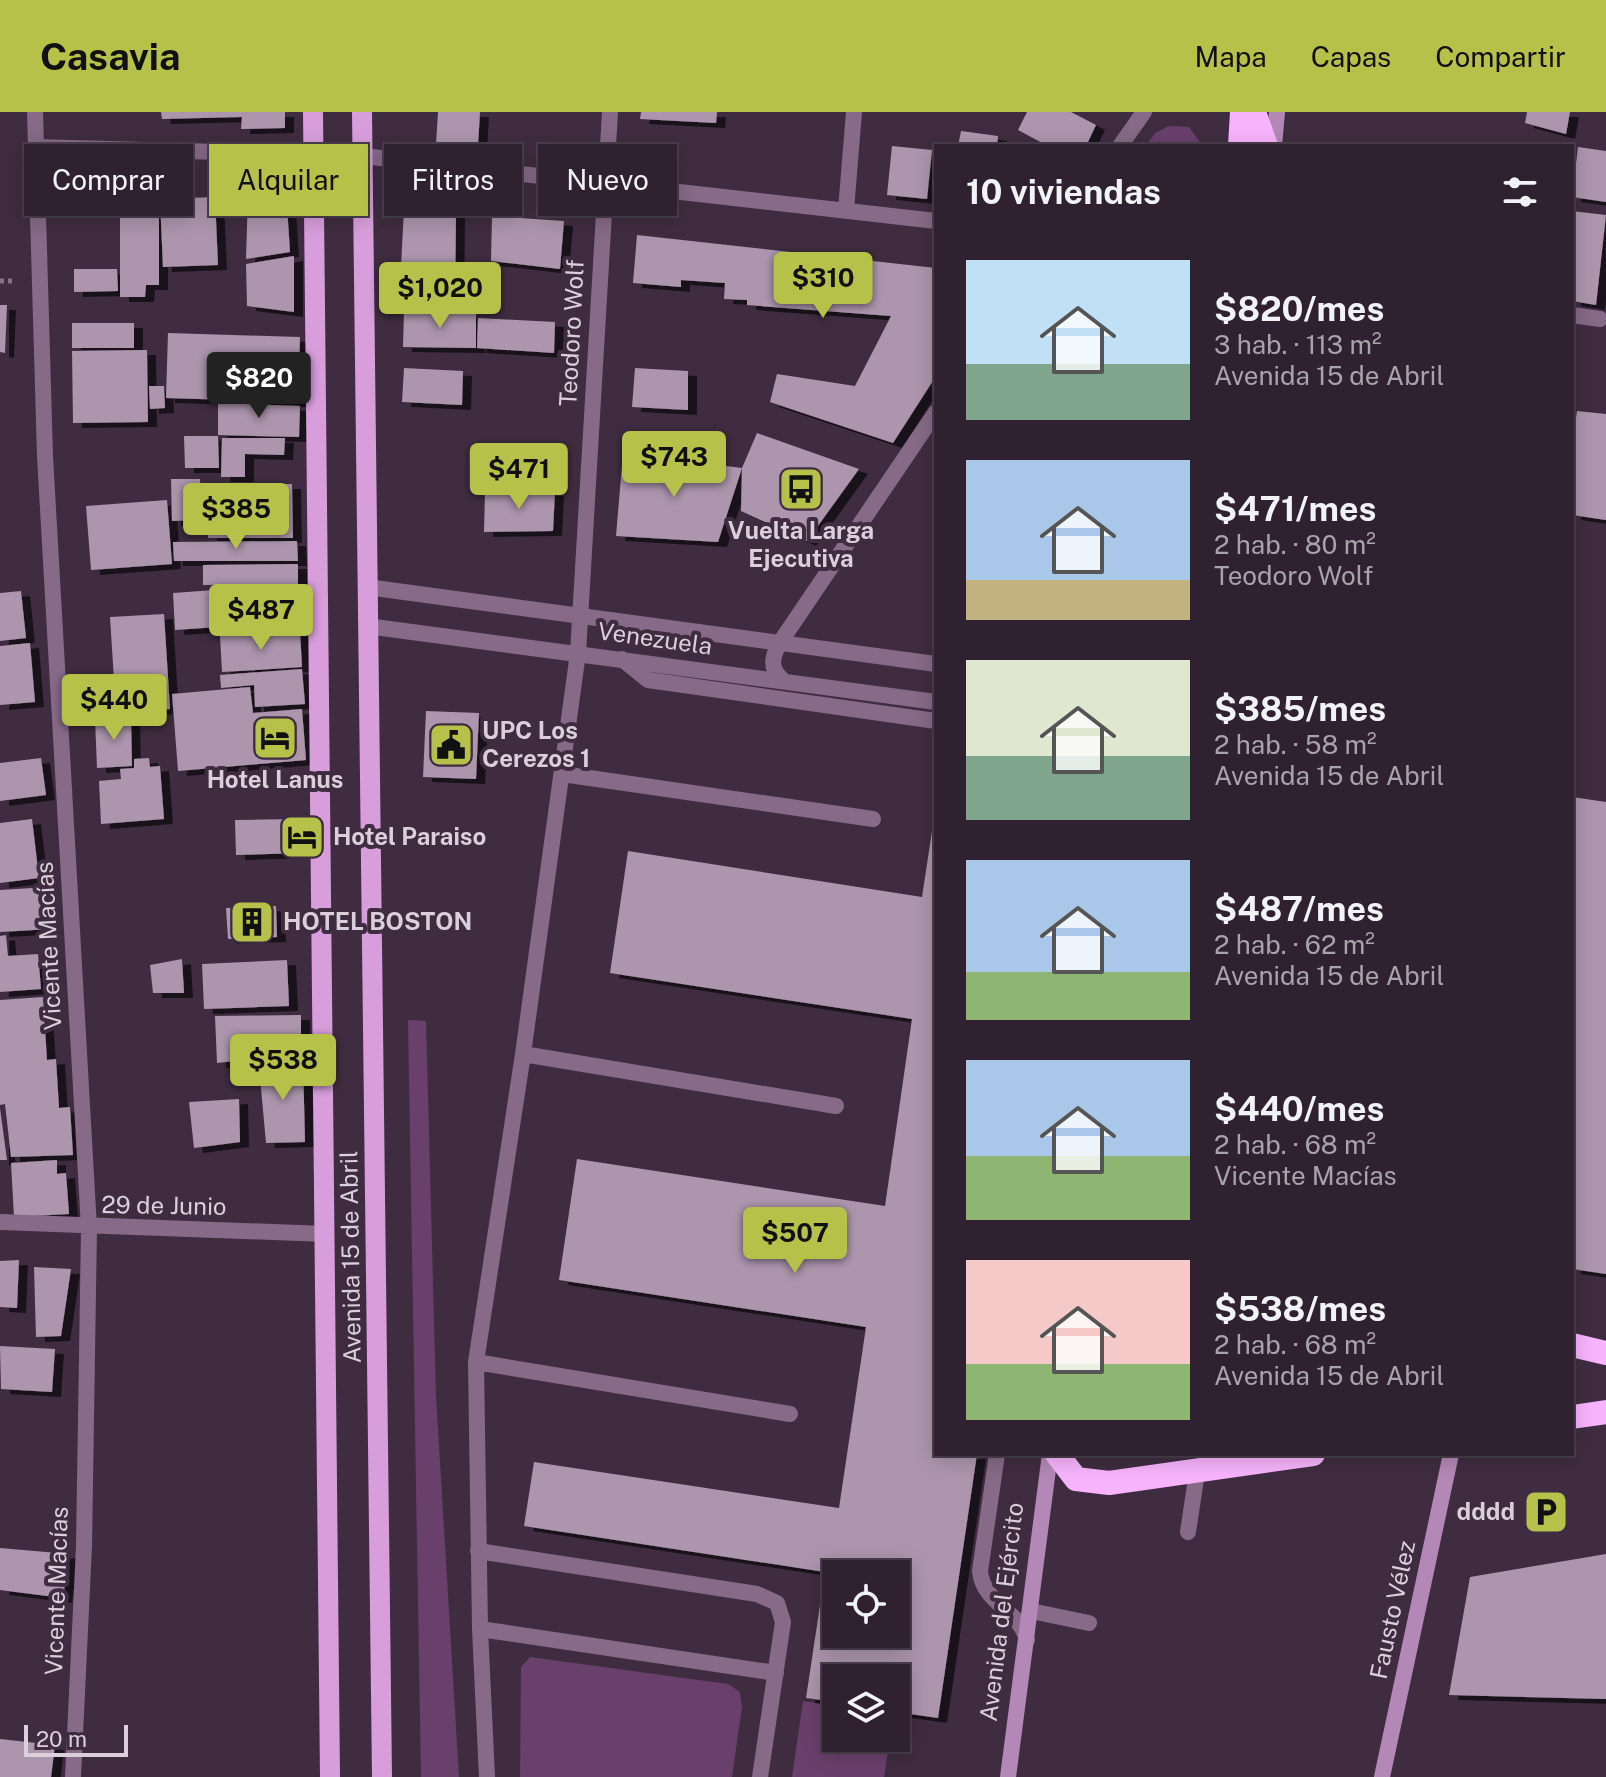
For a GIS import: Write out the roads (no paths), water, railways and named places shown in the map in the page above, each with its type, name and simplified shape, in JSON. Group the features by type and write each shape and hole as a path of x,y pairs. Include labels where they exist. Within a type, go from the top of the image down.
{"highway":[{"path":"1240,144 1242,112"},
{"path":"1254,112 1265,144"},
{"path":"1574,1345 1606,1353"},
{"path":"1574,1417 1606,1412"},
{"path":"1058,1456 1067,1471 1090,1483 1197,1472 1298,1456"}],"main road":[{"name":"Avenida 15 de Abril","path":"313,112 313,144"},
{"name":"Avenida 15 de Abril","path":"362,112 363,144"},
{"name":"Avenida 15 de Abril","path":"314,216 330,1777"},
{"name":"Avenida 15 de Abril","path":"364,216 382,1777"}],"street":[{"name":"Vicente Macías","path":"35,112 36,144"},
{"name":"Teodoro Wolf","path":"608,144 610,112"},
{"path":"846,210 854,112"},
{"path":"1121,144 1144,112"},
{"path":"1274,144 1277,112"},
{"path":"368,157 538,176"},
{"path":"677,191 934,221"},
{"name":"Vicente Macías","path":"38,216 44,440 89,1228 84,1546 73,1777"},
{"name":"Teodoro Wolf","path":"487,1777 480,1629 476,1362 523,1054 578,653 603,216"},
{"path":"1574,315 1600,319"},
{"path":"783,680 773,666 779,644 934,415"},
{"name":"Venezuela","path":"367,587 934,664"},
{"name":"Venezuela","path":"367,626 934,702"},
{"path":"620,658 648,680 934,721"},
{"path":"562,774 873,819"},
{"path":"523,1054 836,1106"},
{"name":"29 de Junio","path":"0,1222 89,1228 326,1234"},
{"path":"476,1362 790,1414"},
{"path":"997,1456 980,1571 981,1584 986,1594 1016,1615 1027,1640"},
{"name":"Avenida del Ejército","path":"1008,1777 1050,1456"},
{"name":"Fausto Vélez","path":"1382,1777 1451,1456"},
{"path":"1188,1532 1197,1472"},
{"path":"478,1551 769,1597 777,1603 783,1622 760,1777"},
{"path":"1031,1611 1089,1623"},
{"path":"480,1629 776,1673"}],"place":[{"name":"Vuelta Larga Ejecutiva","path":"801,489"},
{"name":"Hotel Lanus","path":"275,738"},
{"name":"UPC Los Cerezos 1","path":"451,745"},
{"name":"Hotel Paraiso","path":"302,837"},
{"name":"HOTEL BOSTON","path":"252,922"},
{"name":"dddd","path":"1546,1512"}]}
